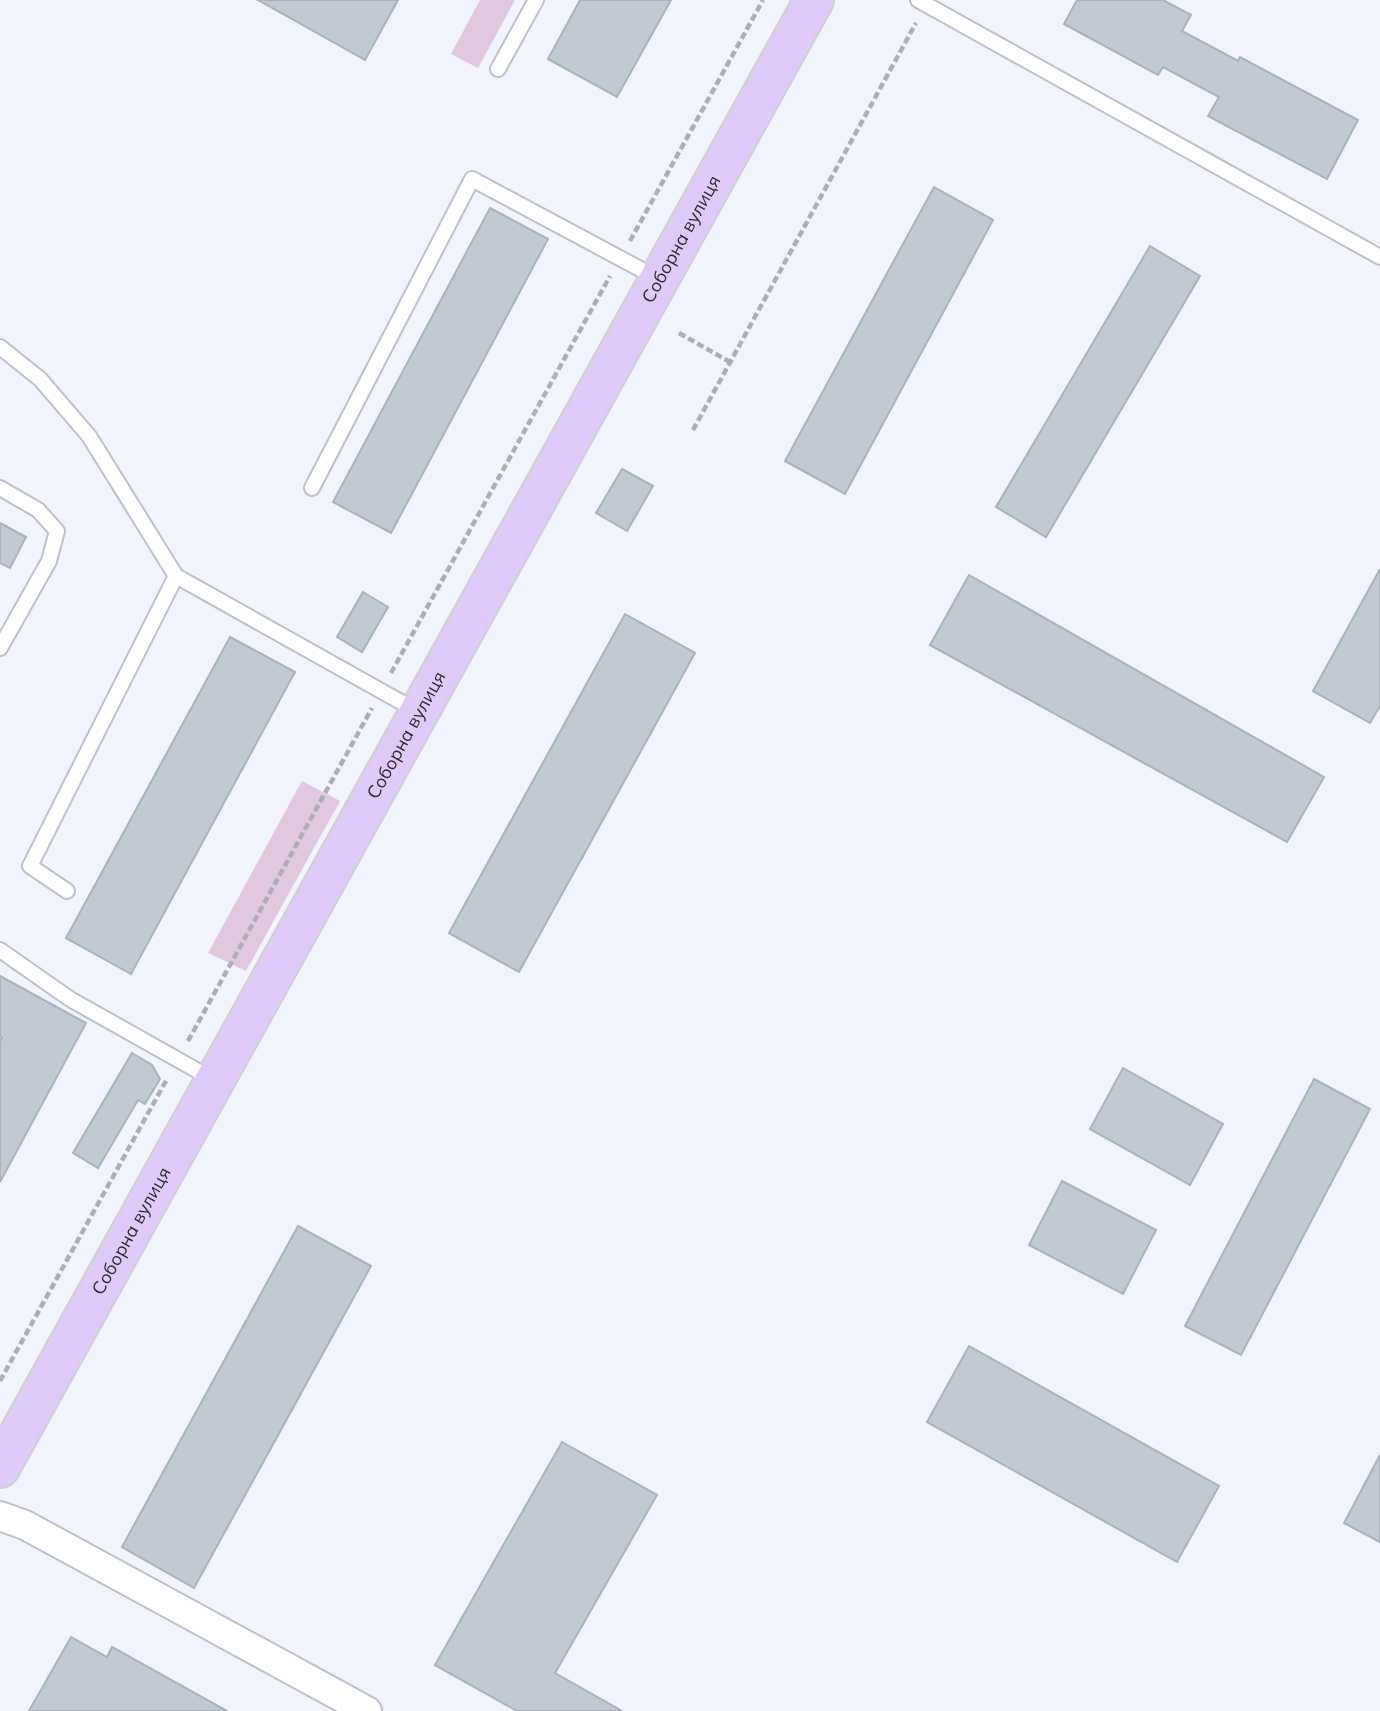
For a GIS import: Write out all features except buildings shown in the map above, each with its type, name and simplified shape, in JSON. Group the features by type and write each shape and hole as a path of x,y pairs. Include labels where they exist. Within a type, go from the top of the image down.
{"main road":[{"name":"Соборна вулиця","path":"0,1468 814,0"}],"street":[{"path":"0,1516 25,1525 367,1711"}],"lane":[{"path":"498,69 536,0"},
{"path":"922,2 1380,257"},
{"path":"312,488 472,179 659,279"},
{"path":"0,347 40,379 89,436 176,576 418,712"},
{"path":"0,488 38,510 57,531 49,561 0,649"},
{"path":"67,891 30,866 176,576"},
{"path":"0,950 70,999 215,1080"}],"path":[{"path":"693,430 922,2"},
{"path":"679,333 730,362"}],"shaded area":[{"path":"480,0 515,0 478,68 451,54"},
{"path":"302,781 340,801 246,971 208,953"}]}
